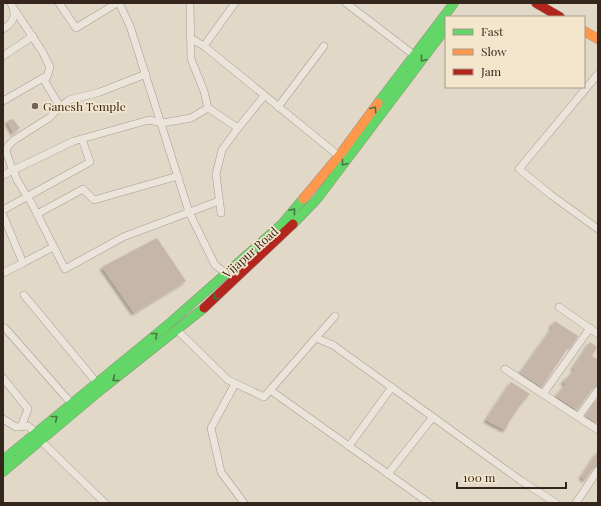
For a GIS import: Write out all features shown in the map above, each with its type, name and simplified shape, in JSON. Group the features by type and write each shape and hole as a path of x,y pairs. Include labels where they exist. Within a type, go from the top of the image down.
{"main road":[{"name":"Vijapur Road","path":"3,472 71,404 172,322 282,224 339,156 454,3"},
{"path":"455,16 464,3"},
{"path":"536,3 558,16"},
{"name":"Vijapur Road","path":"3,460 38,437 102,389 201,311 276,241 317,199 445,29"},
{"path":"585,32 598,39"}],"street":[{"path":"59,3 76,28 118,3 130,26 189,212 215,265 226,273"},
{"path":"190,3 191,59 204,91 208,108 238,128"},
{"path":"204,46 236,3"},
{"path":"346,3 414,55"},
{"path":"3,29 9,25 14,18 13,6"},
{"path":"3,101 42,78 47,77 50,68 42,51 13,6"},
{"path":"3,56 32,36"},
{"path":"190,38 204,46 339,156"},
{"path":"278,107 324,46"},
{"path":"146,74 100,92 69,100 49,118 14,140 8,146 6,151 11,166 65,269 123,237 219,201"},
{"path":"598,74 519,169 550,195 598,229"},
{"path":"42,78 60,107"},
{"path":"221,213 216,174 222,150 264,96"},
{"path":"3,175 74,141 149,120 162,123 191,118 208,108"},
{"path":"3,210 90,162 82,139"},
{"path":"37,214 83,189 94,200 178,176"},
{"path":"3,215 22,263"},
{"path":"3,273 53,247"},
{"path":"24,295 97,382"},
{"path":"543,394 596,332 559,307"},
{"path":"177,330 228,380 264,397 335,316"},
{"path":"5,328 71,404"},
{"path":"316,338 333,345 520,480 556,503"},
{"path":"506,369 598,430"},
{"path":"3,378 28,409 21,426"},
{"path":"235,384 211,428 221,472 244,503"},
{"path":"349,446 392,387"},
{"path":"270,390 429,503"},
{"path":"579,416 598,390"},
{"path":"388,474 433,417"},
{"path":"3,419 16,427 28,426 105,503"},
{"path":"576,503 598,470"}],"building":[{"path":"13,119 20,128 13,133 7,121"},
{"path":"157,238 186,281 134,313 102,267"},
{"path":"555,321 578,336 571,347 569,346 542,387 520,373 553,327 551,326"},
{"path":"590,342 597,347 592,356 598,360 598,385 594,387 577,410 556,396 566,384 563,382 575,369 573,368"},
{"path":"511,382 530,394 521,404 505,430 486,420"},
{"path":"598,398 598,424 586,416"},
{"path":"598,451 598,465 594,467 585,480 581,477"}],"traffic: fast":[{"path":"378,103 454,3"},
{"path":"293,224 317,199 445,29"},
{"path":"3,460 171,322 282,224 303,199"},
{"path":"3,472 102,389 204,308"}],"traffic: slow":[{"path":"585,32 598,39"},
{"path":"303,199 339,156 378,103"}],"traffic: jam":[{"path":"536,3 558,16"},
{"path":"204,308 293,224"}],"place":[{"name":"Ganesh Temple","path":"35,106"}]}
